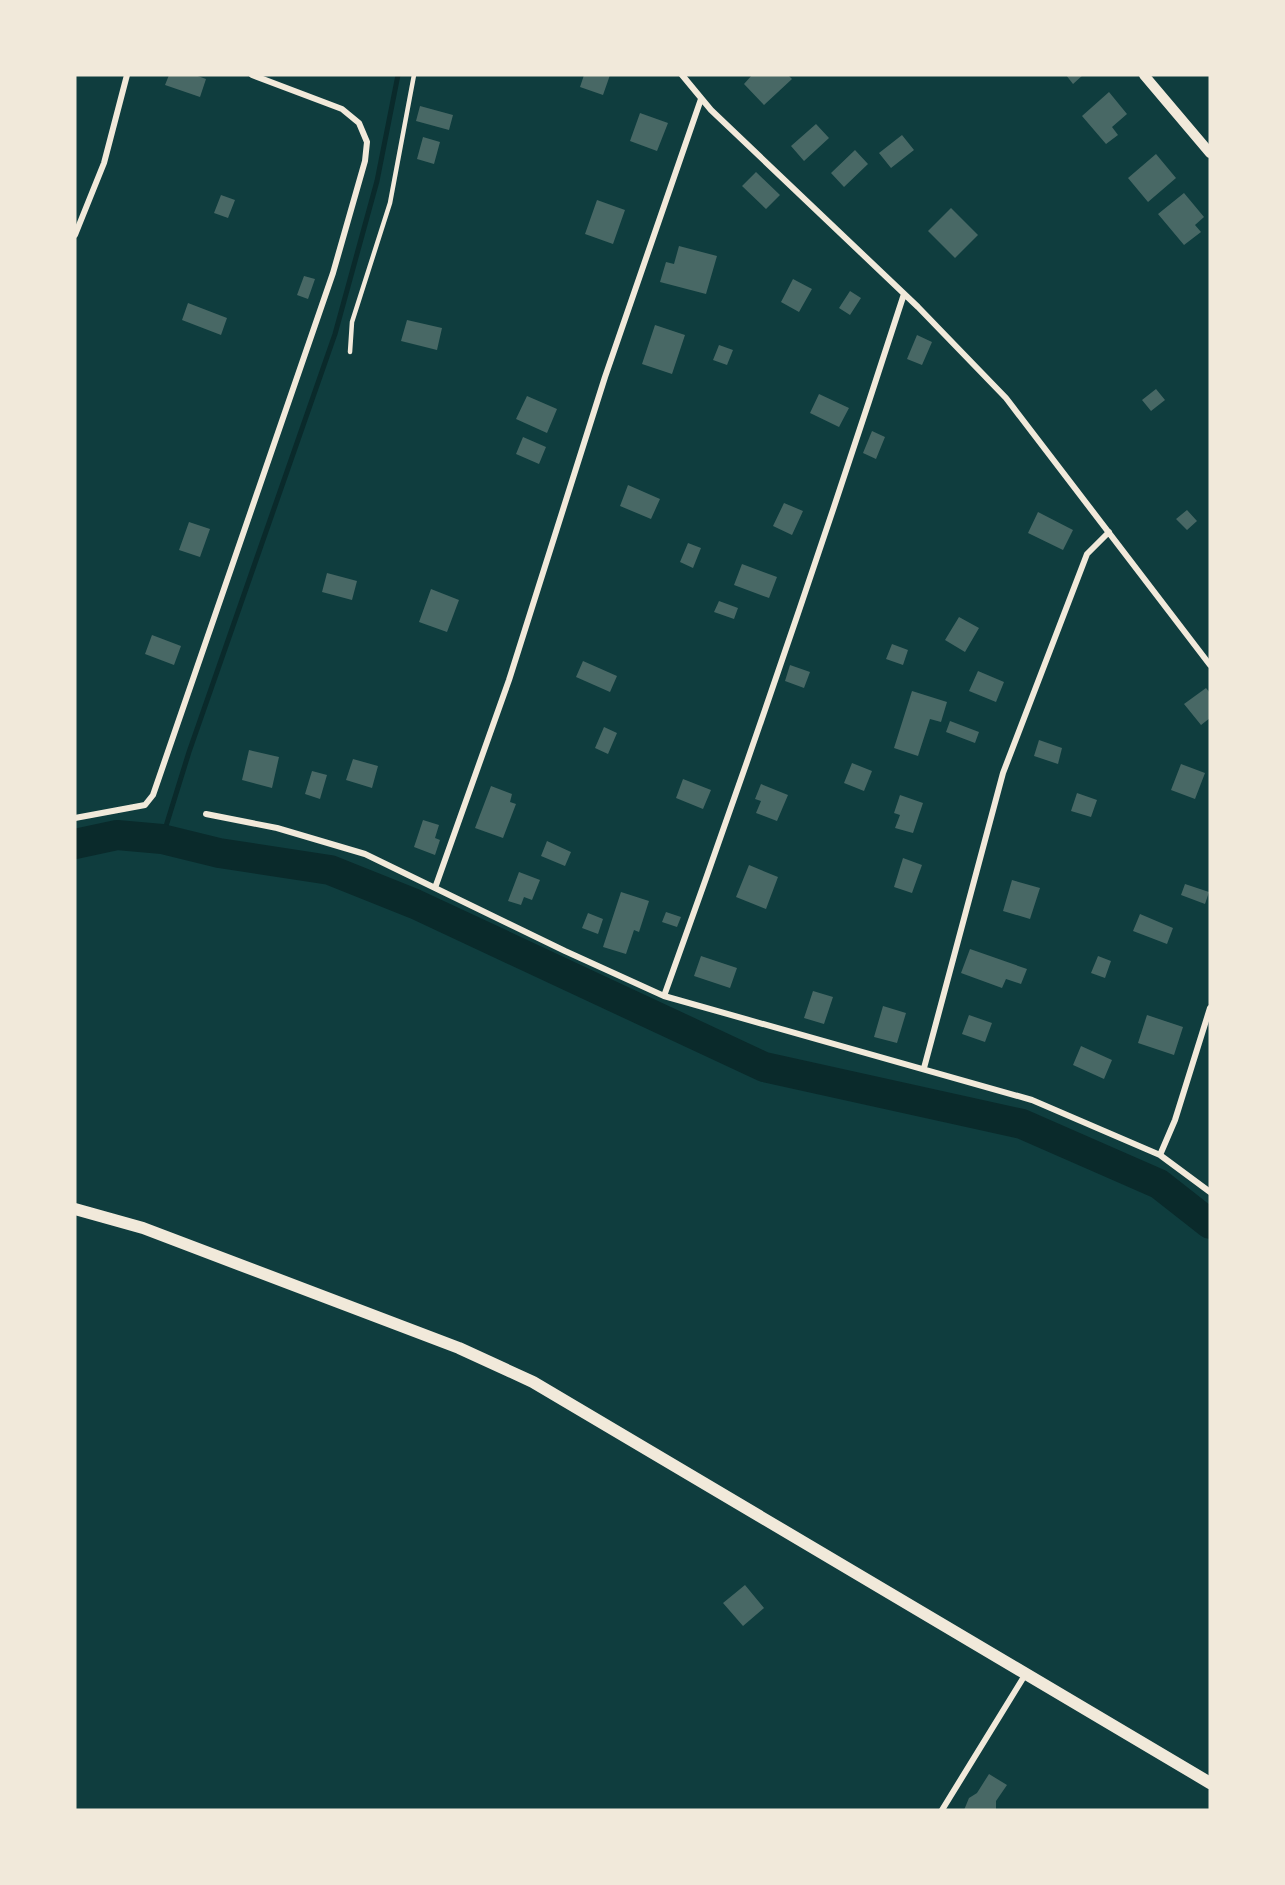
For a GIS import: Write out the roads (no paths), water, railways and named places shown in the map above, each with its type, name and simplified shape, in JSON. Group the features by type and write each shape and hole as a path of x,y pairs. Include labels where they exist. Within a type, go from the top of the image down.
{"main road":[{"path":"75,1209 164,1236 459,1348 533,1382 1210,1783"}],"street":[{"path":"75,235 104,163 127,75"},
{"path":"75,818 145,805 153,795 329,284 365,161 367,142 359,123 342,109 252,75"},
{"path":"682,75 711,110 904,294 1006,398 1210,665"},
{"path":"1144,75 1210,153"},
{"path":"435,888 509,680 605,376 701,99"},
{"path":"664,996 757,738 904,294"},
{"path":"924,1068 1003,773 1088,554 1109,532"},
{"path":"206,814 278,828 365,854 565,951 664,996 1032,1100 1160,1155 1210,1192"},
{"path":"1160,1155 1175,1120 1210,1008"},
{"path":"942,1810 1025,1675"}],"lane":[{"path":"350,352 352,322 390,203 414,75"}],"waterway":[{"path":"162,839 189,752 335,334 377,181 398,75"},
{"path":"75,844 117,835 162,839 219,853 330,870 415,904 764,1067 1022,1124 1159,1184 1210,1224"}]}
